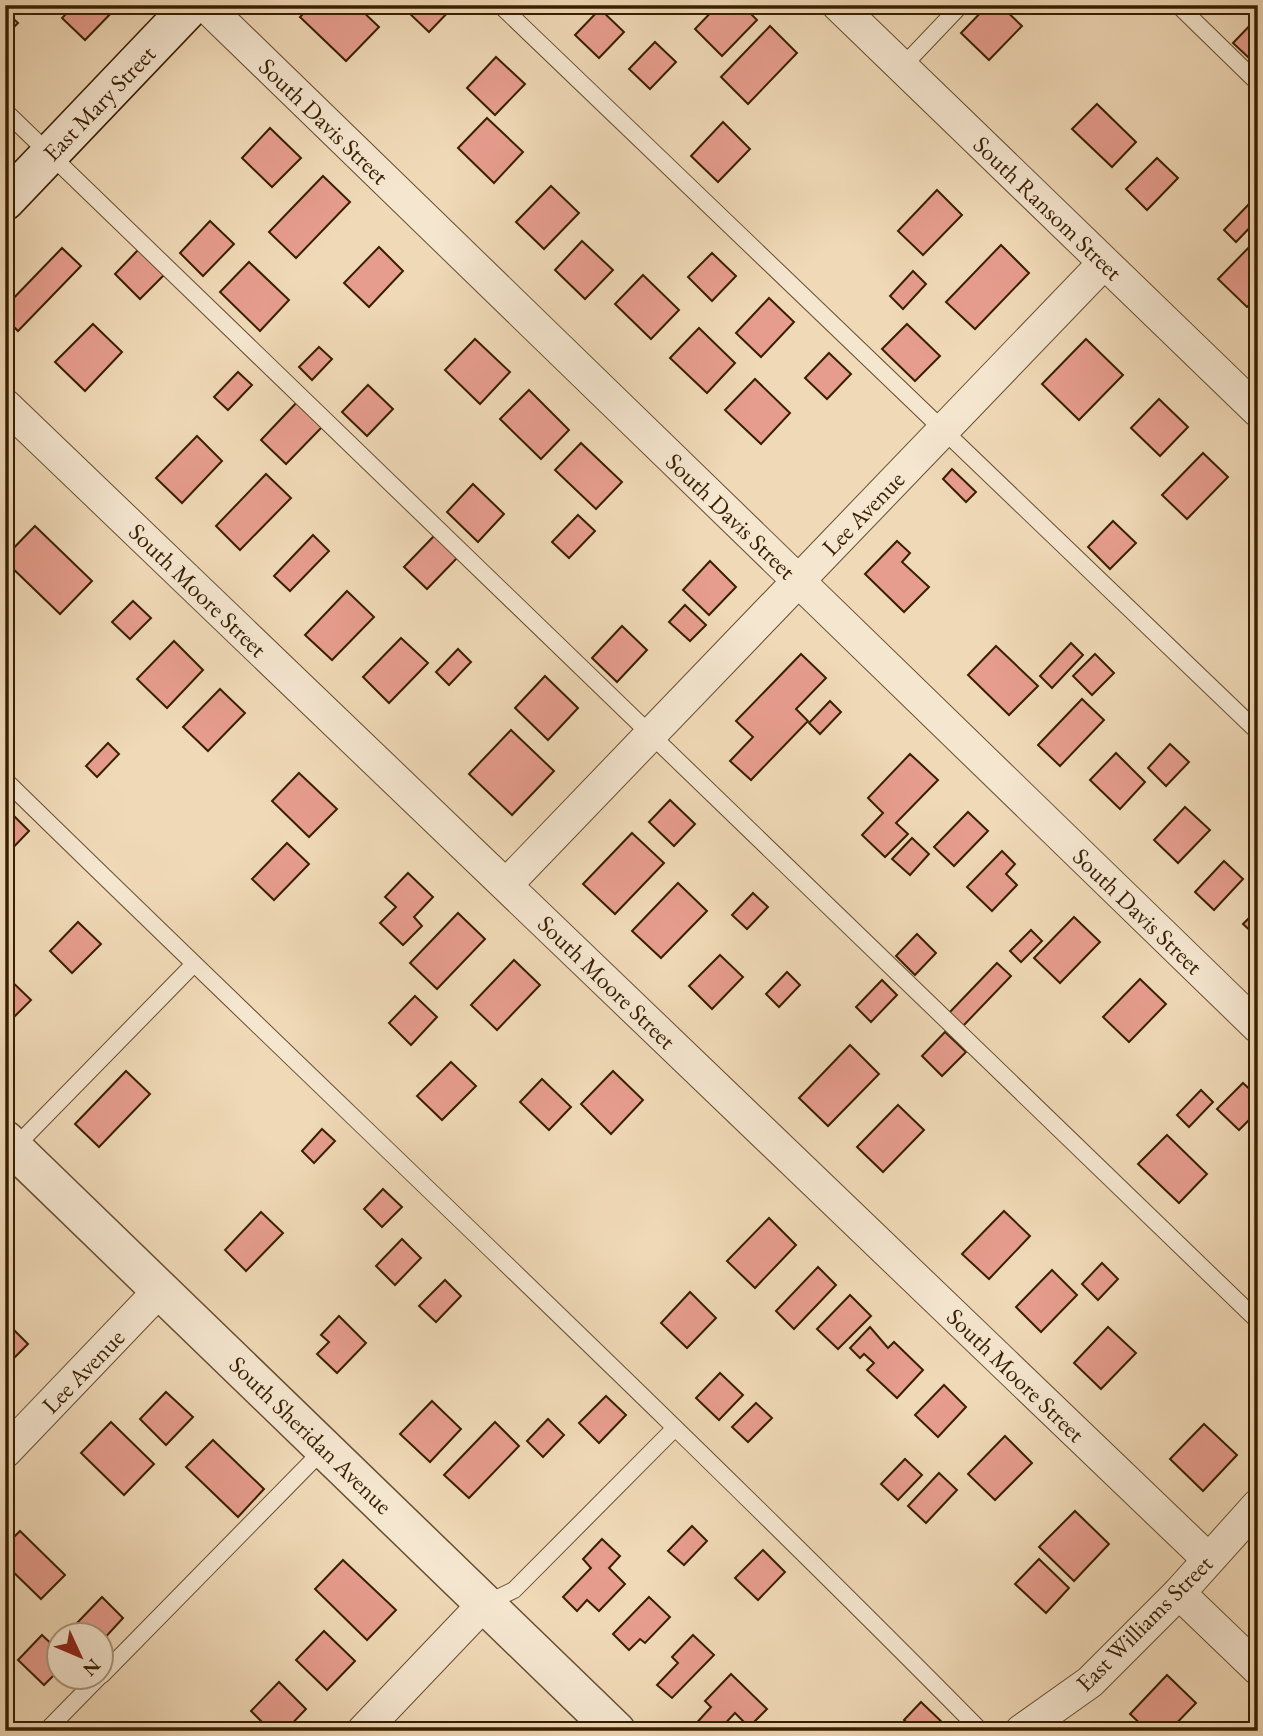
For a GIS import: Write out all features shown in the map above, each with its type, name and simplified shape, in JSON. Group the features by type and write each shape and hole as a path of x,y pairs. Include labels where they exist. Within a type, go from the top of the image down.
{"street":[{"name":"East Mary Street","path":"5,201 192,5"},
{"name":"South Davis Street","path":"205,5 1258,1027"},
{"name":"South Ransom Street","path":"838,5 1258,411"},
{"name":"Lee Avenue","path":"506,885 1104,263"},
{"name":"South Moore Street","path":"5,405 1209,1559"},
{"name":"South Sheridan Avenue","path":"10,1144 616,1731"},
{"name":"Lee Avenue","path":"5,1452 160,1290"},
{"name":"East Williams Street","path":"1021,1731 1090,1682 1180,1592 1258,1505"},
{"path":"1180,1592 1258,1669"},
{"path":"363,1731 484,1604"}],"lane":[{"path":"500,5 1258,732"},
{"path":"902,67 961,5"},
{"path":"1178,5 1258,83"},
{"path":"5,111 1258,1321"},
{"path":"5,780 808,1556 981,1731"},
{"path":"10,1144 194,964"},
{"path":"484,1604 514,1590 675,1428"},
{"path":"116,1661 324,1449"},
{"path":"46,1731 87,1690"}],"building":[{"path":"75,5 119,5 85,40 62,18"},
{"path":"312,5 356,5 379,27 346,61 300,17"},
{"path":"414,5 455,5 429,32 408,12"},
{"path":"718,5 742,5 757,20 722,56 695,29"},
{"path":"988,5 1000,5 1022,26 989,60 961,33"},
{"path":"600,9 624,32 599,58 575,35"},
{"path":"5,11 18,23 5,36"},
{"path":"1258,17 1258,52 1250,59 1233,43"},
{"path":"770,26 797,53 748,104 721,77"},
{"path":"655,42 676,62 650,89 629,69"},
{"path":"496,57 525,84 495,115 467,88"},
{"path":"1097,104 1136,142 1112,167 1072,129"},
{"path":"487,118 523,152 494,183 458,148"},
{"path":"723,122 750,149 718,182 691,156"},
{"path":"270,128 301,158 272,187 242,158"},
{"path":"1157,158 1178,178 1147,210 1126,189"},
{"path":"323,176 350,202 296,258 269,232"},
{"path":"551,186 579,213 544,249 516,222"},
{"path":"937,190 962,215 923,255 898,231"},
{"path":"1251,202 1258,209 1258,219 1236,242 1224,230"},
{"path":"210,221 234,244 203,276 180,253"},
{"path":"1258,238 1258,297 1247,307 1218,279"},
{"path":"582,241 613,270 585,299 555,270"},
{"path":"1001,245 1029,273 975,329 946,302"},
{"path":"379,247 403,271 369,307 344,283"},
{"path":"62,248 81,266 18,331 5,318 5,307"},
{"path":"138,250 164,275 140,299 115,274"},
{"path":"712,253 736,276 712,301 688,277"},
{"path":"249,262 289,300 260,331 220,292"},
{"path":"913,271 926,284 903,309 890,296"},
{"path":"643,275 679,310 651,339 615,304"},
{"path":"769,298 794,322 761,357 736,333"},
{"path":"93,324 122,352 85,391 55,362"},
{"path":"907,324 940,356 915,381 882,349"},
{"path":"699,328 735,363 707,393 670,358"},
{"path":"475,339 510,372 480,404 445,370"},
{"path":"1086,339 1123,375 1079,420 1042,384"},
{"path":"319,347 332,359 312,380 299,367"},
{"path":"829,353 851,374 827,399 805,378"},
{"path":"238,372 252,385 228,410 214,397"},
{"path":"755,379 790,413 761,444 725,410"},
{"path":"368,385 393,409 367,436 342,412"},
{"path":"529,390 569,430 541,459 500,419"},
{"path":"1159,399 1188,427 1160,456 1131,428"},
{"path":"298,401 323,426 286,464 261,440"},
{"path":"197,436 222,461 182,503 156,478"},
{"path":"581,443 622,482 596,509 555,470"},
{"path":"1203,453 1228,477 1187,519 1162,495"},
{"path":"952,469 976,492 966,502 943,479"},
{"path":"266,474 291,498 240,550 216,526"},
{"path":"473,484 504,514 478,542 447,512"},
{"path":"578,515 595,531 569,558 552,542"},
{"path":"1113,521 1136,543 1110,569 1088,547"},
{"path":"35,526 92,581 60,614 5,561 5,557"},
{"path":"313,535 329,551 290,591 274,576"},
{"path":"435,535 458,557 427,589 404,567"},
{"path":"897,541 910,553 902,562 929,587 904,612 865,574"},
{"path":"710,561 736,587 709,615 683,590"},
{"path":"347,591 374,617 332,660 305,635"},
{"path":"133,601 151,618 130,639 112,622"},
{"path":"685,605 706,625 690,641 669,622"},
{"path":"622,626 647,650 617,682 592,658"},
{"path":"401,638 428,663 389,703 363,677"},
{"path":"174,641 203,670 167,708 137,679"},
{"path":"1071,643 1083,655 1052,688 1040,676"},
{"path":"996,646 1038,686 1009,715 968,675"},
{"path":"458,649 471,662 449,685 436,672"},
{"path":"801,654 826,678 796,709 808,721 751,780 730,761 753,737 736,721"},
{"path":"1095,654 1114,673 1092,695 1073,676"},
{"path":"545,676 578,708 548,740 515,708"},
{"path":"220,689 245,713 208,751 183,727"},
{"path":"1082,699 1104,720 1060,766 1038,745"},
{"path":"830,701 841,712 820,734 809,723"},
{"path":"511,730 554,771 512,815 469,774"},
{"path":"108,743 119,754 97,777 86,766"},
{"path":"1170,744 1189,762 1166,786 1148,768"},
{"path":"1116,753 1145,782 1120,809 1090,780"},
{"path":"910,754 938,780 896,823 908,834 885,857 862,835 883,813 868,798"},
{"path":"299,773 337,809 309,837 272,801"},
{"path":"670,800 695,824 674,846 649,822"},
{"path":"1185,807 1210,830 1178,863 1154,840"},
{"path":"968,812 988,831 954,866 934,847"},
{"path":"14,816 29,831 5,856 5,825"},
{"path":"632,833 664,863 615,914 583,884"},
{"path":"912,838 929,854 910,875 892,859"},
{"path":"287,843 309,864 274,900 252,879"},
{"path":"1002,851 1015,864 1006,874 1017,885 992,911 967,887"},
{"path":"1224,861 1243,879 1214,910 1195,892"},
{"path":"408,873 433,897 414,917 422,926 403,945 380,923 396,907 385,897"},
{"path":"678,883 707,911 661,958 632,931"},
{"path":"753,893 768,907 747,929 732,915"},
{"path":"1258,909 1258,938 1243,924"},
{"path":"458,913 485,939 437,989 410,963"},
{"path":"1074,917 1100,942 1060,983 1034,958"},
{"path":"78,922 101,944 72,973 50,951"},
{"path":"1031,930 1042,941 1021,962 1010,951"},
{"path":"917,934 936,953 915,975 896,956"},
{"path":"720,955 743,977 712,1009 689,986"},
{"path":"514,960 540,985 497,1030 471,1005"},
{"path":"997,963 1011,976 963,1026 949,1013"},
{"path":"787,972 800,985 779,1007 766,994"},
{"path":"5,975 31,1000 5,1026"},
{"path":"1140,979 1166,1004 1129,1042 1103,1017"},
{"path":"882,980 897,995 871,1022 856,1007"},
{"path":"415,996 437,1017 411,1045 389,1023"},
{"path":"945,1032 966,1052 942,1076 922,1056"},
{"path":"850,1045 879,1074 828,1126 799,1098"},
{"path":"451,1062 476,1086 442,1120 417,1096"},
{"path":"126,1071 150,1094 99,1147 75,1124"},
{"path":"613,1071 643,1100 611,1134 581,1104"},
{"path":"542,1079 571,1107 549,1130 520,1102"},
{"path":"1243,1083 1258,1097 1258,1111 1239,1130 1217,1109"},
{"path":"1201,1090 1213,1102 1189,1127 1177,1115"},
{"path":"898,1105 924,1130 883,1172 857,1147"},
{"path":"322,1129 335,1141 314,1163 302,1151"},
{"path":"1167,1135 1207,1174 1179,1203 1138,1164"},
{"path":"383,1189 402,1207 382,1227 364,1209"},
{"path":"1004,1211 1030,1236 989,1279 962,1254"},
{"path":"261,1212 283,1233 246,1271 225,1250"},
{"path":"769,1218 796,1245 755,1288 727,1261"},
{"path":"402,1239 421,1258 395,1285 376,1266"},
{"path":"1102,1263 1118,1279 1098,1300 1082,1284"},
{"path":"818,1267 836,1285 794,1329 776,1311"},
{"path":"1052,1270 1077,1295 1041,1332 1016,1307"},
{"path":"445,1280 461,1296 436,1322 419,1306"},
{"path":"690,1292 716,1318 687,1348 661,1323"},
{"path":"850,1295 871,1316 838,1349 817,1329"},
{"path":"339,1316 366,1343 337,1373 317,1354 329,1342 321,1335"},
{"path":"5,1321 28,1344 7,1365 5,1363"},
{"path":"870,1327 888,1348 894,1342 923,1370 897,1398 867,1370 874,1363 864,1354 860,1358 850,1348"},
{"path":"1108,1327 1136,1353 1101,1389 1074,1363"},
{"path":"720,1373 743,1395 719,1420 696,1398"},
{"path":"944,1385 966,1407 938,1437 915,1415"},
{"path":"166,1392 193,1417 166,1445 140,1419"},
{"path":"606,1396 626,1415 599,1443 579,1423"},
{"path":"432,1401 461,1429 430,1462 400,1434"},
{"path":"756,1403 772,1418 748,1442 732,1427"},
{"path":"548,1419 564,1435 543,1457 527,1441"},
{"path":"111,1422 154,1464 124,1495 81,1453"},
{"path":"495,1422 519,1446 469,1498 444,1475"},
{"path":"1204,1424 1237,1455 1203,1491 1170,1459"},
{"path":"1005,1436 1032,1463 995,1500 968,1474"},
{"path":"213,1440 264,1489 238,1517 186,1467"},
{"path":"905,1459 922,1475 898,1500 881,1484"},
{"path":"939,1473 957,1490 926,1523 908,1506"},
{"path":"1075,1511 1109,1544 1074,1581 1039,1547"},
{"path":"692,1526 707,1541 684,1565 668,1551"},
{"path":"20,1531 65,1575 41,1599 5,1564 5,1546"},
{"path":"602,1539 620,1556 609,1568 625,1584 599,1611 587,1600 577,1611 563,1597 591,1568 583,1559"},
{"path":"763,1550 785,1572 758,1600 735,1578"},
{"path":"1039,1559 1069,1588 1046,1613 1015,1584"},
{"path":"343,1560 396,1610 367,1640 315,1589"},
{"path":"102,1597 123,1618 116,1626 116,1620 80,1620"},
{"path":"649,1597 670,1617 645,1643 640,1639 629,1650 613,1634"},
{"path":"324,1631 355,1661 327,1690 296,1660"},
{"path":"42,1635 46,1639 46,1683 44,1685 18,1660"},
{"path":"693,1635 714,1655 672,1698 657,1685 678,1663 672,1657"},
{"path":"731,1674 767,1709 749,1727 735,1713 718,1731 697,1731 693,1727 711,1707 705,1701"},
{"path":"1167,1675 1196,1703 1169,1731 1148,1731 1130,1714"},
{"path":"279,1682 306,1709 285,1731 271,1731 251,1711"},
{"path":"921,1702 946,1726 941,1731 916,1731 904,1720"},
{"path":"786,1724 794,1731 779,1731"}]}
